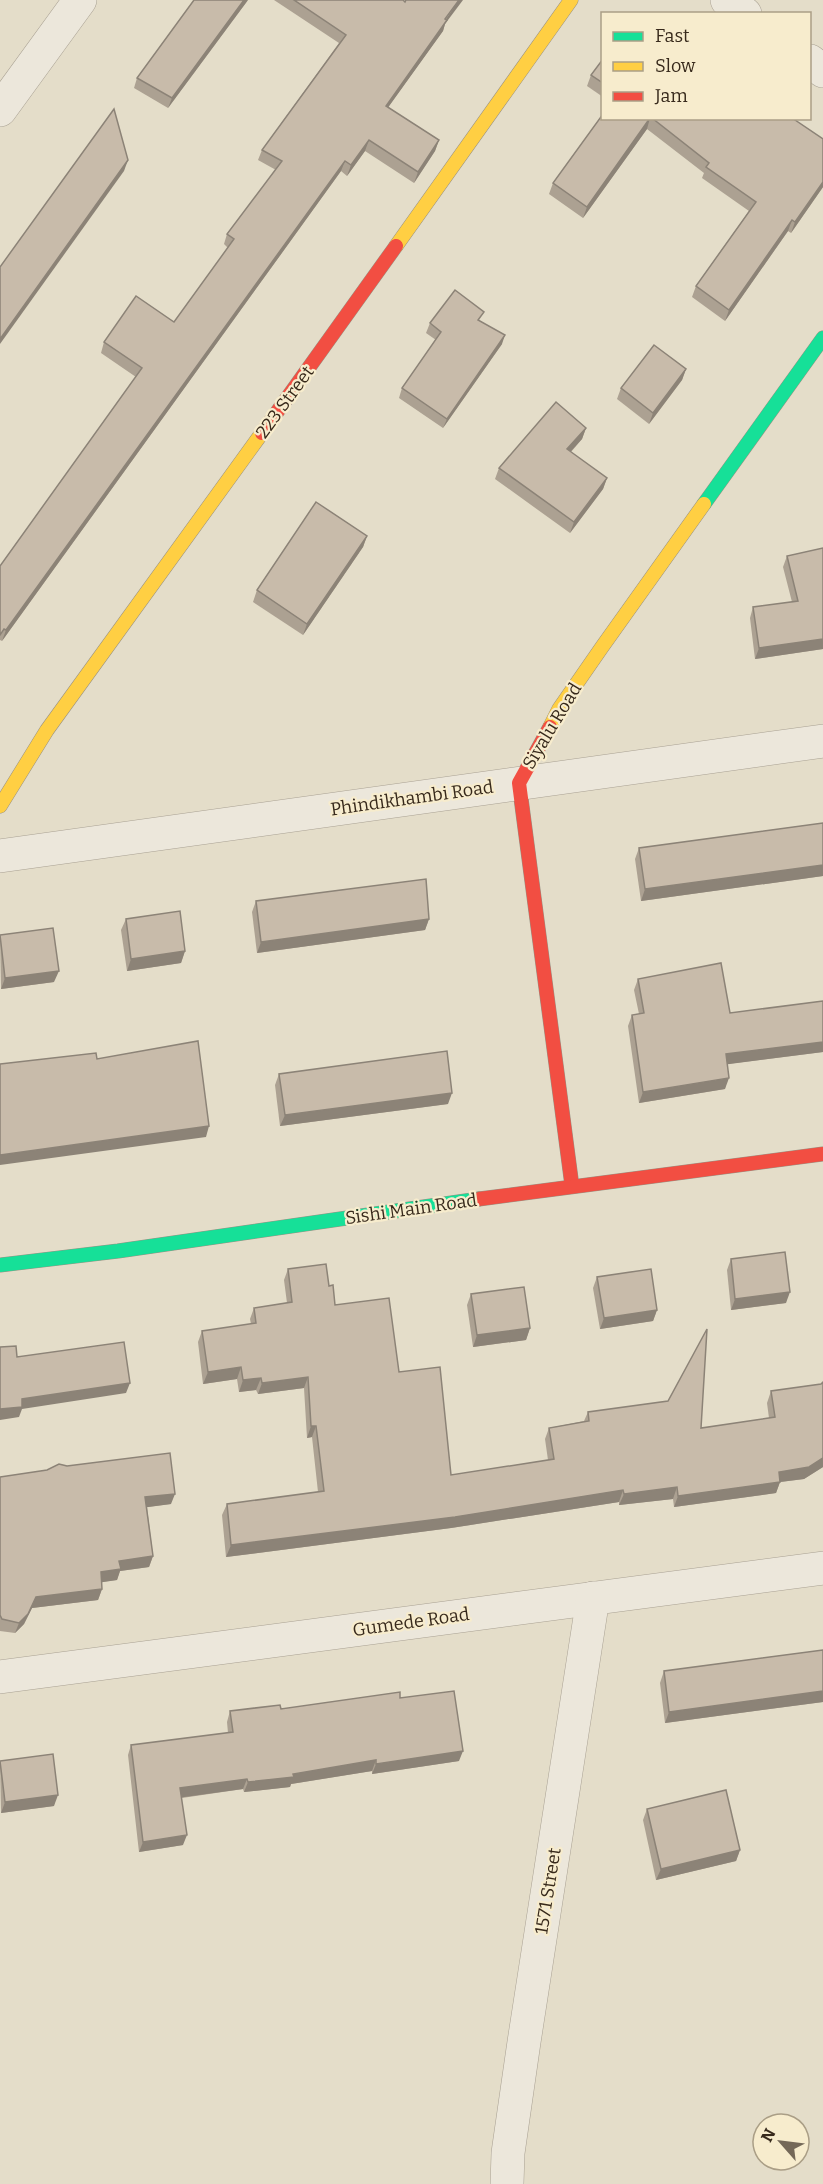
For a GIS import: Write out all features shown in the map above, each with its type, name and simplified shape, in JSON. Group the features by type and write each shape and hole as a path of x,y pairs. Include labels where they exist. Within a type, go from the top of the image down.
{"street":[{"path":"0,110 80,0"},
{"name":"223 Street","path":"0,806 61,710 318,356 571,0"},
{"path":"727,0 742,12"},
{"path":"811,62 823,71"},
{"name":"Siyalu Road","path":"572,1185 519,783 559,710 602,647 823,338"},
{"name":"Phindikhambi Road","path":"0,856 823,741"},
{"name":"Sishi Main Road","path":"0,1265 118,1251 572,1185 823,1154"},
{"name":"Gumede Road","path":"0,1677 823,1568"},
{"name":"1571 Street","path":"507,2184 508,2153 522,2053 593,1598"}],"building":[{"path":"194,0 244,0 172,98 137,78"},
{"path":"294,0 403,0 405,2 406,0 459,0 386,106 439,140 418,172 369,140 351,165 345,161 6,630 4,629 0,635 0,566 142,368 104,342 136,296 174,322 234,239 227,234 282,161 262,150 346,35"},
{"path":"601,62 601,82 591,75"},
{"path":"114,109 128,160 0,339 0,267"},
{"path":"601,117 601,120 649,120 587,207 553,183"},
{"path":"655,120 795,120 823,139 823,182 795,222 792,220 729,310 696,286 756,202 706,167 709,163"},
{"path":"455,290 484,312 478,320 505,335 447,419 402,388 441,332 430,323"},
{"path":"654,345 686,369 653,413 621,388"},
{"path":"556,402 586,428 567,449 607,478 574,522 499,468"},
{"path":"316,502 367,536 307,624 257,590"},
{"path":"823,548 823,639 759,648 753,607 798,601 787,556"},
{"path":"823,823 823,865 645,889 639,848"},
{"path":"426,879 429,919 261,942 256,901"},
{"path":"180,911 185,951 131,959 126,919"},
{"path":"53,928 59,971 5,978 0,935"},
{"path":"721,963 730,1013 823,1001 823,1042 726,1054 729,1078 643,1092 632,1015 644,1013 638,979"},
{"path":"198,1041 209,1126 0,1155 0,1064 96,1053 97,1059"},
{"path":"447,1051 452,1093 285,1115 279,1074"},
{"path":"785,1252 790,1292 735,1299 731,1259"},
{"path":"326,1264 329,1286 333,1285 335,1305 389,1298 399,1372 440,1367 451,1475 554,1459 549,1428 589,1421 588,1412 668,1401 707,1329 701,1428 775,1417 771,1391 823,1382 823,1458 809,1467 779,1472 780,1482 678,1496 677,1487 624,1494 623,1490 455,1517 231,1545 227,1504 324,1491 316,1426 311,1426 308,1377 262,1383 261,1378 243,1380 241,1367 208,1372 202,1331 256,1323 254,1308 292,1302 288,1269"},
{"path":"651,1269 657,1310 604,1318 597,1277"},
{"path":"524,1287 530,1328 477,1335 471,1294"},
{"path":"124,1342 130,1383 22,1399 22,1407 0,1409 0,1347 16,1346 17,1357"},
{"path":"170,1453 175,1494 145,1497 153,1556 119,1561 121,1569 101,1572 102,1589 36,1597 28,1614 19,1623 2,1619 0,1615 0,1477 47,1470 59,1464 67,1466"},
{"path":"823,1650 823,1691 669,1712 664,1671"},
{"path":"454,1691 463,1751 376,1764 376,1760 293,1774 294,1777 248,1782 247,1779 180,1788 187,1835 143,1842 131,1745 233,1732 230,1711 280,1705 281,1709 400,1692 400,1698"},
{"path":"53,1754 58,1795 5,1802 0,1761"},
{"path":"726,1790 740,1850 661,1869 647,1809"}],"traffic: fast":[{"path":"704,504 823,338"},
{"path":"0,1265 118,1251 479,1199"}],"traffic: slow":[{"path":"396,246 571,0"},
{"path":"0,806 47,730 262,433"},
{"path":"550,727 559,709 704,504"}],"traffic: jam":[{"path":"262,433 396,246"},
{"path":"550,727 519,783 572,1186"},
{"path":"479,1199 823,1154"}]}
